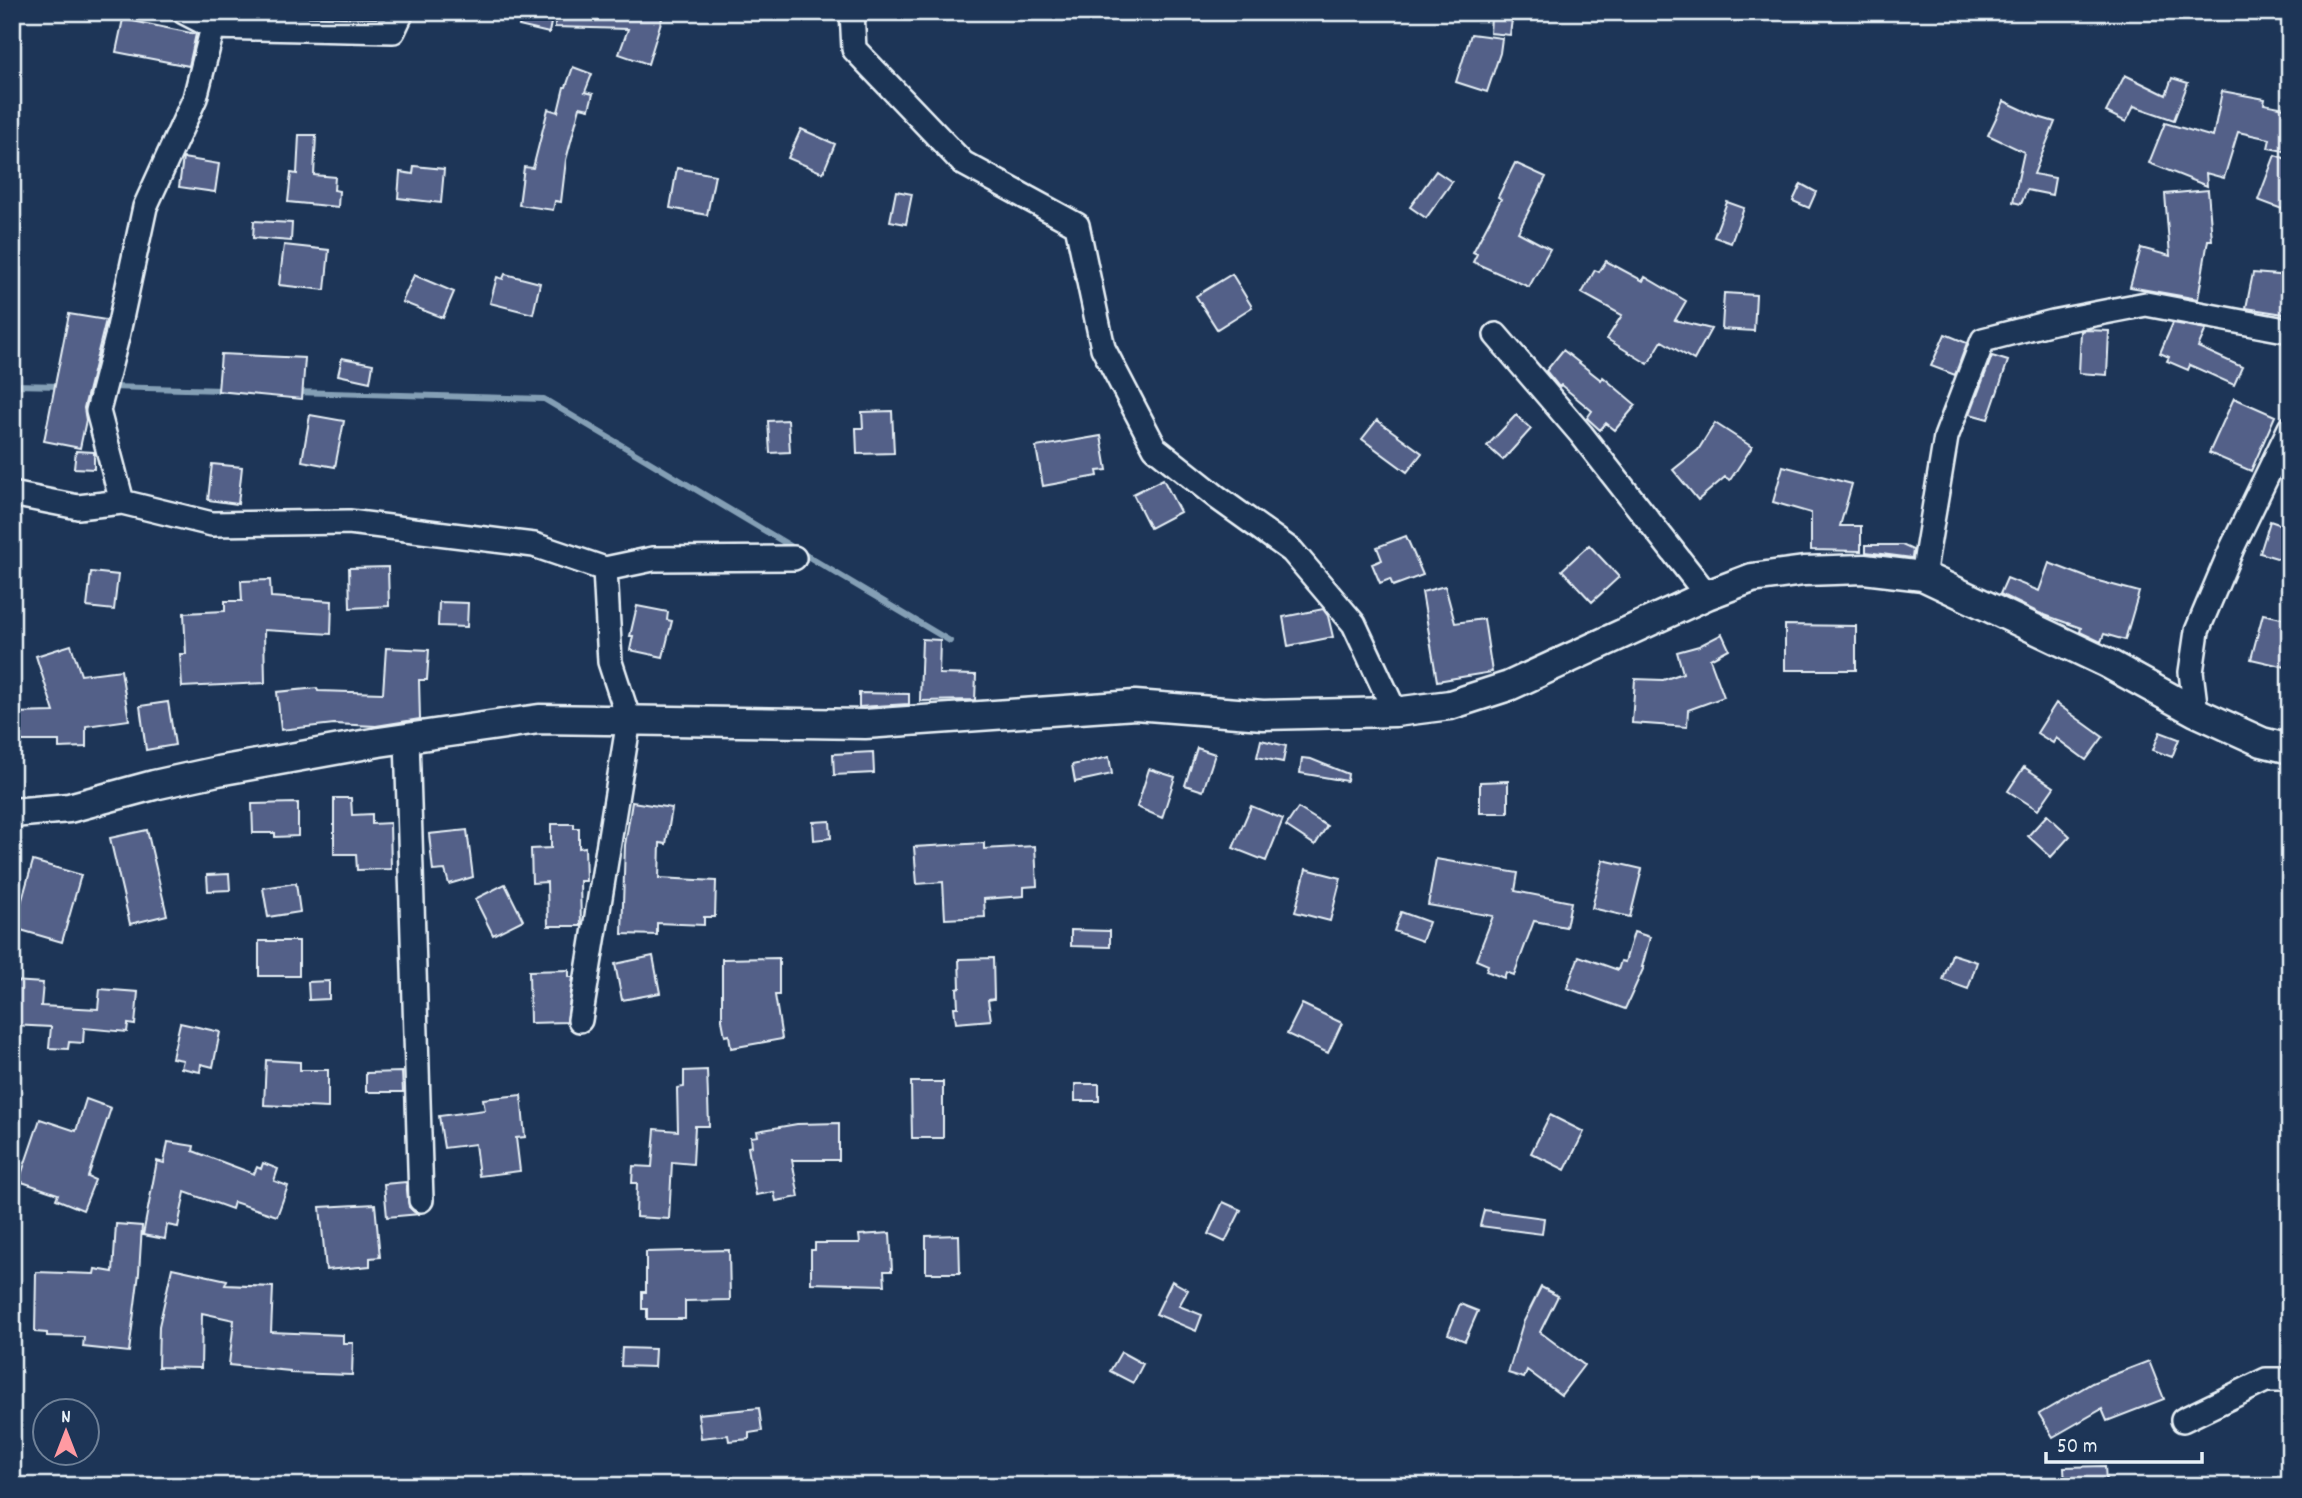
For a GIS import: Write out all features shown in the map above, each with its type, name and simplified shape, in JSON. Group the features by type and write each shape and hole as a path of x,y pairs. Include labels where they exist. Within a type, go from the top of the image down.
{"street":[{"path":"184,12 214,19 393,31 402,12"},
{"path":"852,12 854,49 963,163 1077,225 1103,348 1155,448 1217,498 1292,551 1354,624 1395,712"},
{"path":"122,502 98,411 145,207 195,98 214,19"},
{"path":"1923,576 1947,437 1983,340 2053,322 2146,304 2290,331"},
{"path":"1496,335 1581,434 1707,595"},
{"path":"2196,712 2191,672 2197,631 2232,548 2290,428"},
{"path":"12,494 78,507 122,502 212,524 349,522 534,545 605,569 653,559 794,558"},
{"path":"580,1020 629,720 610,662 605,569"},
{"path":"12,813 69,808 218,771 407,738 538,719 865,724 1135,705 1263,715 1395,712 1450,705 1509,687 1707,595 1752,578 1804,571 1864,569 1923,576 2105,662 2196,712 2262,742 2290,749"},
{"path":"407,738 421,1200"},
{"path":"2183,1420 2266,1381 2290,1380"}],"building":[{"path":"522,12 553,12 549,33 519,26"},
{"path":"555,12 664,12 648,64 619,54 628,29 555,27"},
{"path":"1491,17 1512,19 1510,35 1490,33"},
{"path":"123,19 196,34 189,66 116,52"},
{"path":"1471,34 1502,38 1487,92 1456,82"},
{"path":"573,67 592,74 585,92 593,94 589,109 580,107 566,160 561,202 555,201 553,210 519,205 524,167 533,168 548,109 558,112 564,87"},
{"path":"2125,75 2166,95 2172,78 2188,83 2174,120 2134,106 2126,122 2106,112"},
{"path":"2222,91 2265,99 2264,104 2290,109 2285,151 2268,148 2270,139 2238,132 2224,178 2206,173 2207,186 2149,163 2165,123 2213,137"},
{"path":"2004,101 2055,122 2034,174 2055,178 2052,195 2027,190 2021,204 2013,202 2024,152 1988,135"},
{"path":"801,129 835,144 823,173 788,158"},
{"path":"299,135 316,135 314,175 335,177 334,190 339,191 338,207 288,202 291,173 297,174"},
{"path":"2275,155 2290,160 2290,212 2258,200"},
{"path":"183,158 219,164 215,192 179,187"},
{"path":"1515,163 1546,177 1518,232 1550,249 1529,287 1473,262 1477,254 1473,252 1501,199 1498,197"},
{"path":"414,166 444,169 441,203 398,198 400,172 413,174"},
{"path":"677,168 715,175 707,215 670,208"},
{"path":"1436,171 1452,182 1426,218 1410,207"},
{"path":"1801,184 1816,192 1809,208 1793,201"},
{"path":"2208,190 2212,240 2208,240 2198,299 2130,287 2141,248 2170,256 2165,194"},
{"path":"896,191 912,194 906,224 890,221"},
{"path":"1727,202 1744,208 1731,243 1714,237"},
{"path":"254,221 292,223 291,241 253,238"},
{"path":"284,245 329,250 325,290 279,285"},
{"path":"1606,261 1643,281 1645,277 1686,301 1675,320 1711,329 1694,360 1662,341 1648,364 1607,339 1622,315 1582,293 1595,270 1599,272"},
{"path":"2253,273 2290,276 2290,315 2246,308"},
{"path":"505,274 540,283 533,314 490,303 497,277 503,279"},
{"path":"1232,274 1252,307 1217,329 1196,296"},
{"path":"414,275 454,292 443,318 402,302"},
{"path":"1724,293 1756,295 1754,331 1722,329"},
{"path":"69,314 106,320 84,408 86,420 80,448 44,441"},
{"path":"2173,323 2206,329 2198,347 2242,367 2234,385 2190,365 2188,370 2167,361 2169,357 2160,353"},
{"path":"2081,331 2109,331 2107,375 2079,373"},
{"path":"1945,334 1967,343 1955,375 1931,366"},
{"path":"1563,350 1601,380 1603,377 1636,405 1615,430 1606,423 1600,430 1587,418 1592,411 1561,385 1559,387 1546,371"},
{"path":"221,354 305,358 302,399 218,391"},
{"path":"1992,356 2008,361 1988,419 1970,414"},
{"path":"342,358 373,364 370,382 338,375"},
{"path":"2234,398 2275,416 2251,471 2209,453"},
{"path":"892,411 894,453 857,454 856,428 863,428 862,412"},
{"path":"310,415 344,421 335,467 302,461"},
{"path":"1516,415 1531,429 1503,460 1487,446"},
{"path":"788,420 790,452 770,453 768,421"},
{"path":"1377,420 1422,453 1407,472 1362,439"},
{"path":"1715,423 1752,447 1730,480 1725,477 1698,500 1673,470 1698,450"},
{"path":"1101,436 1107,470 1097,471 1098,476 1043,486 1036,447"},
{"path":"76,451 94,452 94,469 74,468"},
{"path":"212,464 242,467 238,504 208,500"},
{"path":"1783,466 1852,484 1840,526 1861,526 1861,551 1811,550 1811,513 1773,502"},
{"path":"1163,479 1180,512 1150,528 1133,494"},
{"path":"2270,521 2290,528 2290,562 2260,553"},
{"path":"1406,536 1423,575 1393,586 1390,579 1380,583 1372,564 1382,560 1377,547"},
{"path":"1589,545 1619,577 1592,602 1562,570"},
{"path":"1866,545 1902,545 1913,550 1912,558 1866,552"},
{"path":"2049,563 2091,579 2139,592 2125,640 2104,634 2101,642 2080,632 2081,628 2039,613 2000,594 2007,578 2039,591"},
{"path":"388,567 389,606 350,608 349,568"},
{"path":"91,572 118,575 114,610 87,607"},
{"path":"270,580 271,597 332,601 331,634 264,630 265,683 182,687 180,654 186,654 184,613 225,611 225,601 242,601 241,581"},
{"path":"1445,586 1455,623 1484,619 1492,672 1437,681 1422,592"},
{"path":"439,602 468,603 467,627 438,626"},
{"path":"637,606 668,612 667,620 672,621 663,657 630,650 633,636 630,636"},
{"path":"1323,609 1328,616 1333,637 1288,646 1283,617"},
{"path":"2263,614 2290,620 2290,668 2251,659"},
{"path":"1785,625 1856,626 1856,670 1785,670"},
{"path":"1722,634 1729,649 1710,659 1724,697 1688,710 1687,727 1632,723 1635,679 1663,680 1683,673 1677,652 1699,646"},
{"path":"922,639 940,640 939,674 976,675 975,700 920,701"},
{"path":"71,645 81,675 121,670 129,720 86,726 86,747 59,748 59,741 12,741 12,713 54,712 36,656"},
{"path":"386,648 429,650 427,680 419,680 420,719 376,726 334,724 281,730 277,692 317,688 318,691 383,693"},
{"path":"859,693 909,694 909,704 859,707"},
{"path":"168,702 175,745 146,750 140,706"},
{"path":"2056,703 2103,737 2086,760 2056,738 2053,743 2037,733"},
{"path":"2160,732 2179,739 2172,757 2153,750"},
{"path":"1261,740 1286,746 1283,762 1257,757"},
{"path":"1197,748 1215,754 1203,791 1185,785"},
{"path":"873,752 874,773 834,775 833,754"},
{"path":"1109,757 1112,774 1075,782 1072,765"},
{"path":"1302,758 1348,774 1347,781 1300,773"},
{"path":"2024,767 2054,787 2038,810 2008,791"},
{"path":"1149,769 1175,777 1162,818 1137,807"},
{"path":"1508,781 1508,813 1480,813 1480,782"},
{"path":"334,798 351,798 352,815 372,814 372,824 390,823 391,869 357,870 356,854 334,854"},
{"path":"632,802 672,808 666,844 660,843 659,878 716,881 715,917 704,917 704,925 657,923 657,935 622,934 625,845"},
{"path":"298,803 298,836 275,837 275,833 253,833 252,804"},
{"path":"1251,806 1283,819 1266,861 1233,848"},
{"path":"1298,808 1327,826 1315,845 1286,826"},
{"path":"2047,815 2070,836 2051,857 2028,836"},
{"path":"830,821 831,838 814,840 813,822"},
{"path":"551,824 574,824 574,828 579,828 579,848 585,847 586,881 580,881 581,926 548,926 547,882 532,883 531,849 551,848"},
{"path":"147,830 167,915 130,924 110,838"},
{"path":"467,830 473,877 449,884 445,870 433,871 429,834"},
{"path":"984,843 984,849 1035,846 1037,886 1024,887 1024,896 984,899 985,917 945,919 943,882 917,884 914,847"},
{"path":"1436,859 1518,873 1515,891 1571,902 1566,927 1534,921 1514,975 1506,972 1504,978 1486,971 1488,965 1476,960 1493,916 1428,905"},
{"path":"1603,860 1642,869 1630,917 1592,908"},
{"path":"33,861 81,875 62,942 14,928"},
{"path":"1306,869 1341,878 1330,921 1295,912"},
{"path":"229,874 230,890 208,891 207,875"},
{"path":"296,883 300,912 268,917 263,888"},
{"path":"505,884 523,920 493,935 475,899"},
{"path":"1401,912 1429,922 1422,941 1394,931"},
{"path":"1071,930 1110,931 1110,947 1071,946"},
{"path":"1634,932 1650,937 1644,967 1625,1009 1567,988 1579,956 1618,970 1621,961 1625,962"},
{"path":"259,941 299,941 299,976 259,976"},
{"path":"1952,954 1977,962 1968,989 1943,980"},
{"path":"653,956 660,993 622,1000 615,964"},
{"path":"779,958 779,995 775,995 782,1039 731,1048 722,1020 722,959"},
{"path":"993,958 994,999 988,1000 991,1020 956,1023 954,1007 958,1007 957,989 960,988 959,959"},
{"path":"569,970 569,977 573,977 567,1022 530,1023 529,971"},
{"path":"12,981 43,983 41,1006 98,1009 100,989 138,992 135,1025 128,1024 127,1032 84,1028 83,1043 69,1042 68,1049 49,1048 51,1027 12,1025"},
{"path":"329,981 329,999 309,1000 308,982"},
{"path":"1302,1004 1342,1023 1328,1053 1287,1034"},
{"path":"180,1023 220,1032 213,1067 201,1064 200,1072 181,1068 183,1060 172,1058"},
{"path":"266,1060 300,1062 300,1070 328,1070 328,1108 264,1105"},
{"path":"707,1070 709,1126 695,1126 693,1164 672,1162 669,1219 636,1217 637,1183 632,1183 633,1166 652,1167 655,1129 678,1131 677,1088 684,1087 684,1071"},
{"path":"402,1072 403,1092 366,1092 366,1073"},
{"path":"911,1082 943,1082 943,1138 912,1138"},
{"path":"1075,1084 1099,1084 1099,1101 1075,1101"},
{"path":"521,1095 525,1137 516,1138 520,1171 479,1176 475,1144 444,1148 439,1116 485,1110 483,1099"},
{"path":"86,1099 111,1108 88,1177 95,1180 83,1210 56,1199 58,1194 19,1181 40,1119 76,1131"},
{"path":"1550,1115 1584,1132 1565,1170 1531,1153"},
{"path":"839,1123 839,1160 792,1160 799,1197 776,1201 774,1192 756,1195 748,1147 752,1146 751,1137 758,1136 757,1131 797,1124"},
{"path":"168,1142 194,1146 193,1151 254,1174 257,1167 261,1169 263,1163 278,1169 274,1181 288,1186 277,1216 234,1202 232,1209 185,1192 178,1227 167,1225 165,1239 143,1235 157,1161 164,1163"},
{"path":"406,1182 409,1207 420,1214 387,1217 384,1184"},
{"path":"1223,1202 1241,1210 1225,1242 1208,1234"},
{"path":"375,1204 380,1257 370,1258 370,1266 326,1270 320,1207"},
{"path":"1484,1210 1544,1218 1542,1234 1480,1226"},
{"path":"116,1224 142,1226 129,1352 83,1347 84,1337 47,1336 47,1333 35,1332 36,1272 94,1274 95,1269 113,1272"},
{"path":"890,1233 892,1271 884,1271 885,1285 811,1283 811,1250 815,1250 815,1243 860,1243 859,1235"},
{"path":"959,1235 960,1273 926,1273 926,1236"},
{"path":"729,1250 730,1300 685,1301 685,1319 647,1319 647,1309 642,1309 642,1292 646,1292 646,1252"},
{"path":"172,1268 227,1280 225,1285 273,1287 271,1332 343,1335 343,1343 353,1343 352,1375 290,1373 229,1365 234,1320 202,1313 201,1368 158,1367 159,1326"},
{"path":"1172,1281 1188,1290 1179,1306 1202,1315 1196,1331 1156,1314"},
{"path":"1541,1287 1558,1296 1540,1332 1584,1365 1561,1395 1527,1370 1524,1378 1508,1373 1523,1323"},
{"path":"1460,1304 1478,1311 1465,1341 1448,1334"},
{"path":"622,1348 655,1349 654,1367 621,1366"},
{"path":"1121,1352 1143,1364 1133,1383 1110,1371"},
{"path":"2149,1361 2164,1399 2107,1421 2102,1409 2053,1437 2039,1414 2092,1383"},
{"path":"759,1408 762,1431 749,1433 749,1439 729,1441 728,1435 701,1438 698,1414"},
{"path":"2105,1466 2106,1482 2065,1484 2064,1467"}],"waterway":[{"path":"12,385 63,386"},
{"path":"109,387 224,390"},
{"path":"294,392 544,399 950,641"}]}
